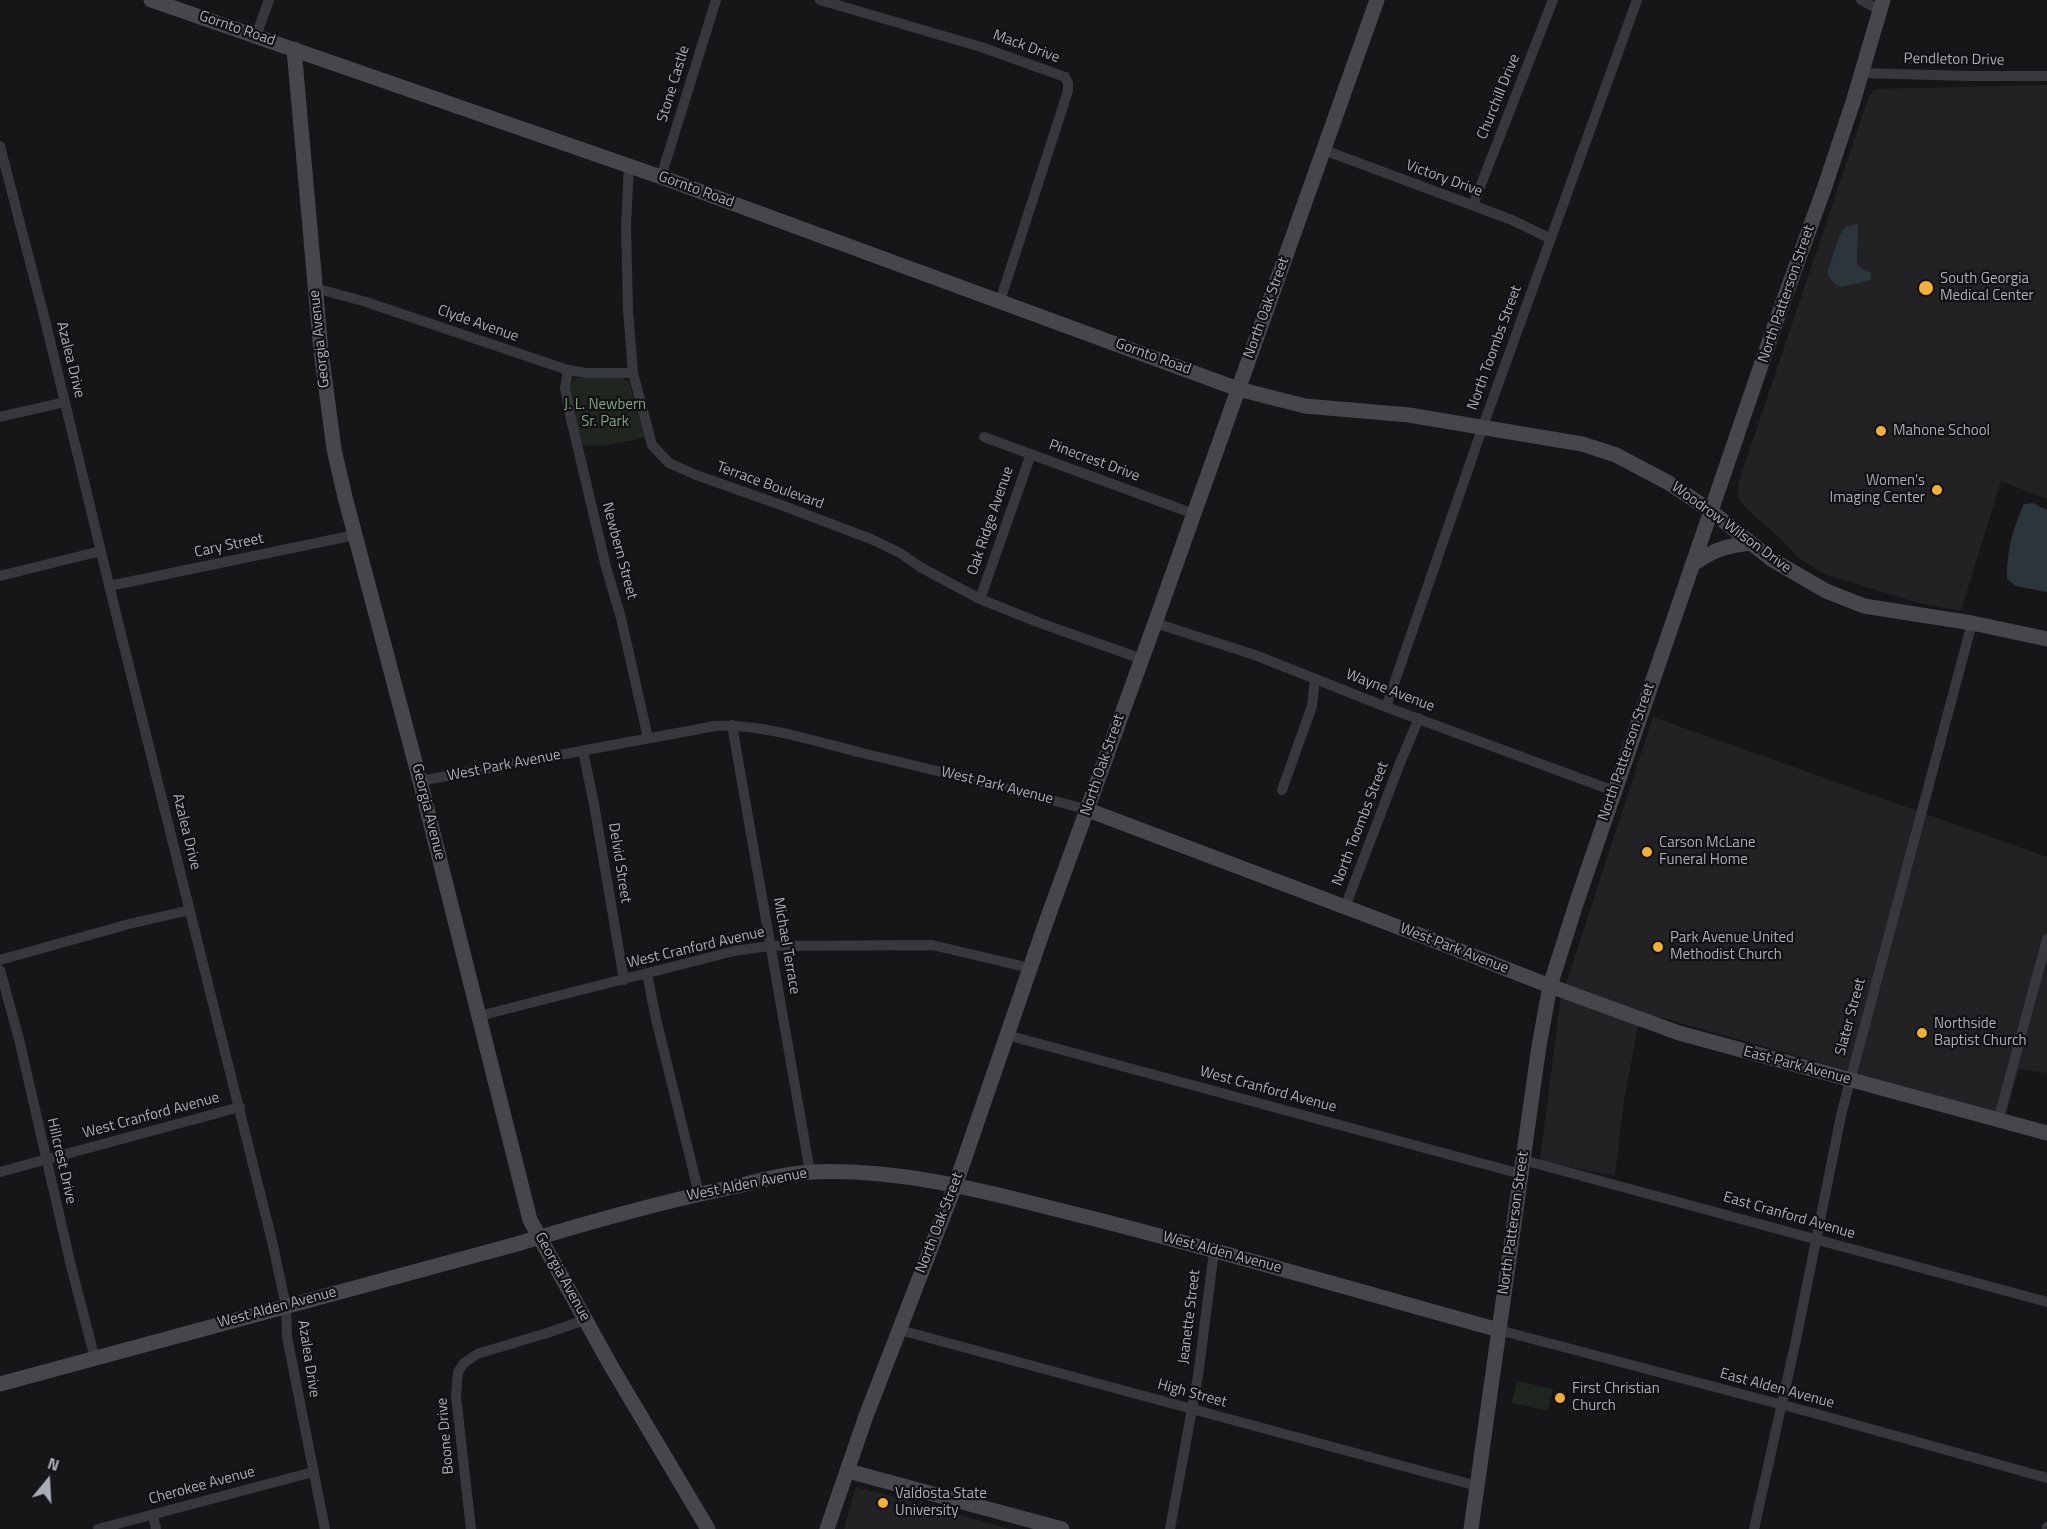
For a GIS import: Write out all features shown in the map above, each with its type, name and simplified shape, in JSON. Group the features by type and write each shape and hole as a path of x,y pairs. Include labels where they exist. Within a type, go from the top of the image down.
{"street":[{"name":"Gornto Road","path":"151,0 661,177 1238,389"},
{"path":"256,36 269,0"},
{"name":"Stone Castle","path":"661,177 716,0"},
{"name":"Mack Drive","path":"820,0 981,47 1065,77 1068,91 1000,302"},
{"name":"North Oak Street","path":"827,1529 866,1416 955,1186 1030,968 1377,0"},
{"name":"Churchill Drive","path":"1473,206 1553,0"},
{"name":"North Toombs Street","path":"1386,707 1483,426 1637,0"},
{"path":"1862,0 1881,5"},
{"name":"North Patterson Street","path":"1471,1529 1539,1046 1550,987 1710,511 1825,186 1862,73 1881,5"},
{"name":"Georgia Avenue","path":"294,49 315,288 327,406 334,448 530,1220 610,1366 708,1529"},
{"name":"Pendleton Drive","path":"1862,73 2047,76"},
{"name":"Azalea Drive","path":"0,146 240,1107 286,1306 287,1337 325,1529"},
{"name":"Victory Drive","path":"1324,150 1512,220 1551,239"},
{"name":"Terrace Boulevard","path":"629,166 626,225 628,310 633,373 652,445 669,463 871,540 900,553 920,567 980,599 1142,659"},
{"name":"Clyde Avenue","path":"315,288 366,302 568,370 586,373 633,373"},
{"name":"Newbern Street","path":"568,370 565,388 568,406 606,567 621,618 648,738"},
{"name":"Woodrow Wilson Drive","path":"1238,389 1305,406 1409,415 1582,444 1616,455 1669,483 1710,511 1771,560 1826,591 1864,606 1972,623 2047,639"},
{"path":"0,417 65,402"},
{"name":"Pinecrest Drive","path":"984,437 1194,514"},
{"name":"Oak Ridge Avenue","path":"980,599 1031,454"},
{"name":"Cary Street","path":"109,586 355,535"},
{"path":"1692,566 1711,552 1726,546 1751,543"},
{"path":"0,576 100,551"},
{"name":"Wayne Avenue","path":"1155,623 1255,656 1614,791"},
{"name":"Slater Street","path":"1754,1529 1850,1080 1972,623"},
{"path":"1282,790 1312,706 1315,679"},
{"name":"North Toombs Street","path":"1345,907 1419,718"},
{"name":"Michael Terrace","path":"732,725 810,1172"},
{"name":"West Park Avenue","path":"420,781 715,726 752,727 1088,810 1550,987"},
{"name":"Delvid Street","path":"583,751 624,980"},
{"path":"0,960 118,927 190,910"},
{"path":"1998,1120 2047,939"},
{"name":"West Cranford Avenue","path":"479,1016 734,951 770,946 932,945 1030,968"},
{"name":"Hillcrest Drive","path":"0,970 95,1359"},
{"path":"647,974 699,1194"},
{"name":"East Park Avenue","path":"1550,987 1679,1033 2047,1133"},
{"name":"West Cranford Avenue","path":"1007,1035 1522,1167"},
{"name":"West Cranford Avenue","path":"0,1172 240,1107"},
{"name":"East Cranford Avenue","path":"1522,1167 1816,1240 2047,1302"},
{"name":"West Alden Avenue","path":"0,1384 699,1194 810,1172 843,1171 955,1186 1108,1222 1499,1330"},
{"name":"Jeanette Street","path":"1170,1529 1192,1409 1214,1251"},
{"name":"Boone Drive","path":"471,1529 456,1396 458,1372 464,1363 477,1354 547,1334 585,1320"},
{"name":"High Street","path":"900,1330 1477,1486"},
{"name":"East Alden Avenue","path":"1499,1330 2047,1478"},
{"path":"848,1471 1062,1529"},
{"name":"Cherokee Avenue","path":"98,1529 313,1472"},
{"path":"153,1515 156,1529"}],"shaded area":[{"name":"South Georgia Medical Center","path":"2047,85 2047,499 2001,481 1961,611 1919,603 1824,574 1796,556 1783,541 1750,512 1738,498 1738,484 1869,96 1876,89"},
{"path":"1858,224 1857,266 1871,273 1871,280 1842,287 1833,282 1827,273 1839,237 1845,227"},
{"path":"2033,503 2047,510 2047,592 2016,586 2007,579 2009,550 2017,522 2024,504"},
{"path":"1653,717 2047,857 2047,1073 2019,1069 2006,1115 1641,1012 1624,1099 1615,1176 1540,1161 1560,1002"},
{"name":"Valdosta State University","path":"856,1487 970,1518 1009,1529 844,1529"}],"green space":[{"name":"J. L. Newbern Sr. Park","path":"577,378 620,378 629,381 645,437 613,444 580,445 567,388"},
{"path":"1517,1381 1553,1389 1548,1411 1512,1403"}],"place":[{"name":"South Georgia Medical Center","path":"1926,288"},
{"name":"Mahone School","path":"1881,431"},
{"name":"Women's Imaging Center","path":"1937,490"},
{"name":"Carson McLane Funeral Home","path":"1647,852"},
{"name":"Park Avenue United Methodist Church","path":"1658,947"},
{"name":"Northside Baptist Church","path":"1922,1033"},
{"name":"First Christian Church","path":"1560,1398"},
{"name":"Valdosta State University","path":"883,1503"}]}
